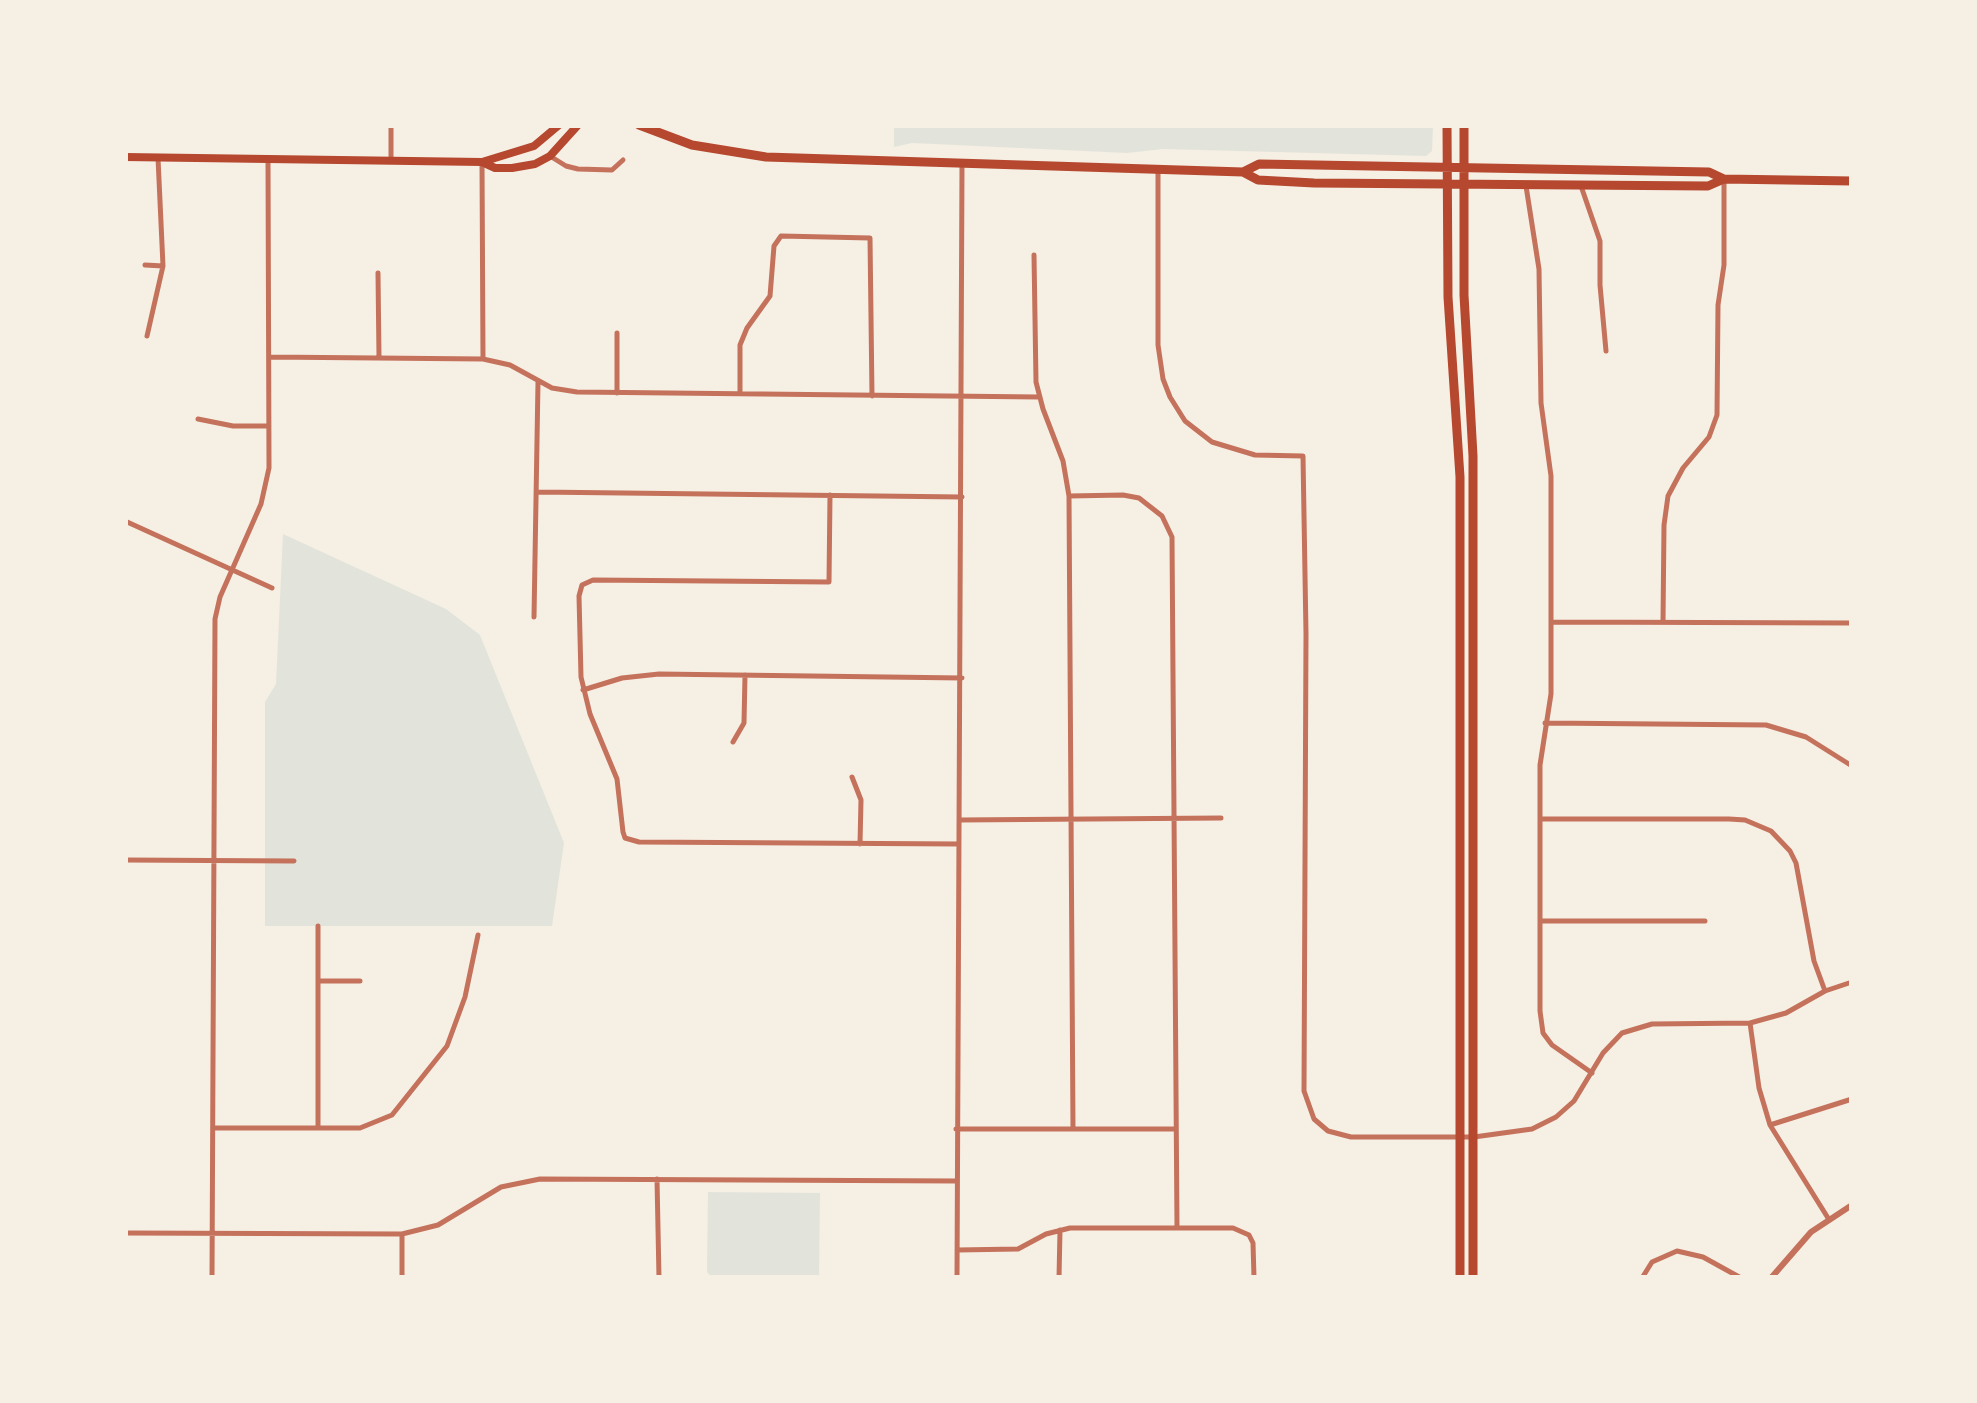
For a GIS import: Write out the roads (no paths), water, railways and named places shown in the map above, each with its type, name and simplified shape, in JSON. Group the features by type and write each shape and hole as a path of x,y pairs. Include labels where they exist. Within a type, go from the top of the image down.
{"main road":[{"path":"125,158 482,162 526,150 558,125"},
{"path":"482,162 495,168 519,167 550,156 578,125"},
{"path":"639,125 676,140 736,154 1243,172 1258,180 1446,186 1708,186 1724,179 1852,181"},
{"path":"1447,125 1448,297 1460,477 1460,1278"},
{"path":"1464,125 1464,295 1473,456 1473,1278"},
{"path":"1243,172 1259,164 1710,172 1724,179"}],"street":[{"path":"391,125 392,161"},
{"path":"550,156 578,169 612,170 623,160"},
{"path":"147,336 163,266 158,158"},
{"path":"212,1278 215,619 265,492 269,468 268,159"},
{"path":"482,162 483,359"},
{"path":"957,1278 962,164"},
{"path":"1158,170 1158,346 1162,378 1170,398 1185,421 1212,442 1255,455 1303,456 1306,1103 1318,1124 1343,1136 1474,1137 1515,1133 1547,1122 1574,1101 1612,1042 1636,1027 1750,1022 1786,1013 1852,982"},
{"path":"1664,622 1664,510 1683,468 1709,437 1717,415 1724,179"},
{"path":"1526,186 1539,270 1542,412 1551,464 1551,694 1540,752 1540,1011 1543,1033 1564,1056 1592,1073"},
{"path":"1582,186 1600,241 1606,352"},
{"path":"740,394 740,345 746,328 770,296 774,246 781,236 870,238 872,396"},
{"path":"1034,255 1039,397 1063,461 1070,496 1073,1129"},
{"path":"144,265 163,266"},
{"path":"378,273 379,358"},
{"path":"617,333 617,393"},
{"path":"269,357 483,359 510,365 563,391 1039,397"},
{"path":"534,617 538,382"},
{"path":"198,419 234,426 269,426"},
{"path":"538,492 962,497"},
{"path":"830,495 829,582 593,580 582,585 579,649 583,690 617,778 625,838 648,842 959,844"},
{"path":"1070,496 1122,495 1147,502 1162,516 1172,537 1177,1228"},
{"path":"125,521 272,588"},
{"path":"1551,622 1852,622"},
{"path":"583,690 640,675 962,678"},
{"path":"734,742 744,722 745,675"},
{"path":"1545,723 1766,726 1806,737 1852,766"},
{"path":"852,777 861,800 860,844"},
{"path":"959,820 1220,818"},
{"path":"1539,819 1729,819 1744,820 1771,831 1782,840 1796,863 1814,961 1826,992"},
{"path":"125,860 294,861"},
{"path":"1540,921 1704,921"},
{"path":"318,926 318,1128"},
{"path":"213,1128 370,1126 392,1115 411,1095 454,1030 466,997 478,935"},
{"path":"318,980 360,980"},
{"path":"1750,1022 1759,1088 1770,1125 1828,1218"},
{"path":"1770,1125 1852,1100"},
{"path":"956,1129 1176,1128"},
{"path":"657,1179 658,1278"},
{"path":"125,1233 402,1234 438,1225 482,1196 521,1181 956,1181"},
{"path":"1770,1278 1796,1246 1828,1218 1852,1205"},
{"path":"957,1250 1018,1249 1060,1230 1233,1228 1249,1234 1254,1278"},
{"path":"1060,1230 1060,1278"},
{"path":"402,1234 402,1278"},
{"path":"1642,1278 1652,1262 1677,1251 1703,1257 1741,1278"}]}
